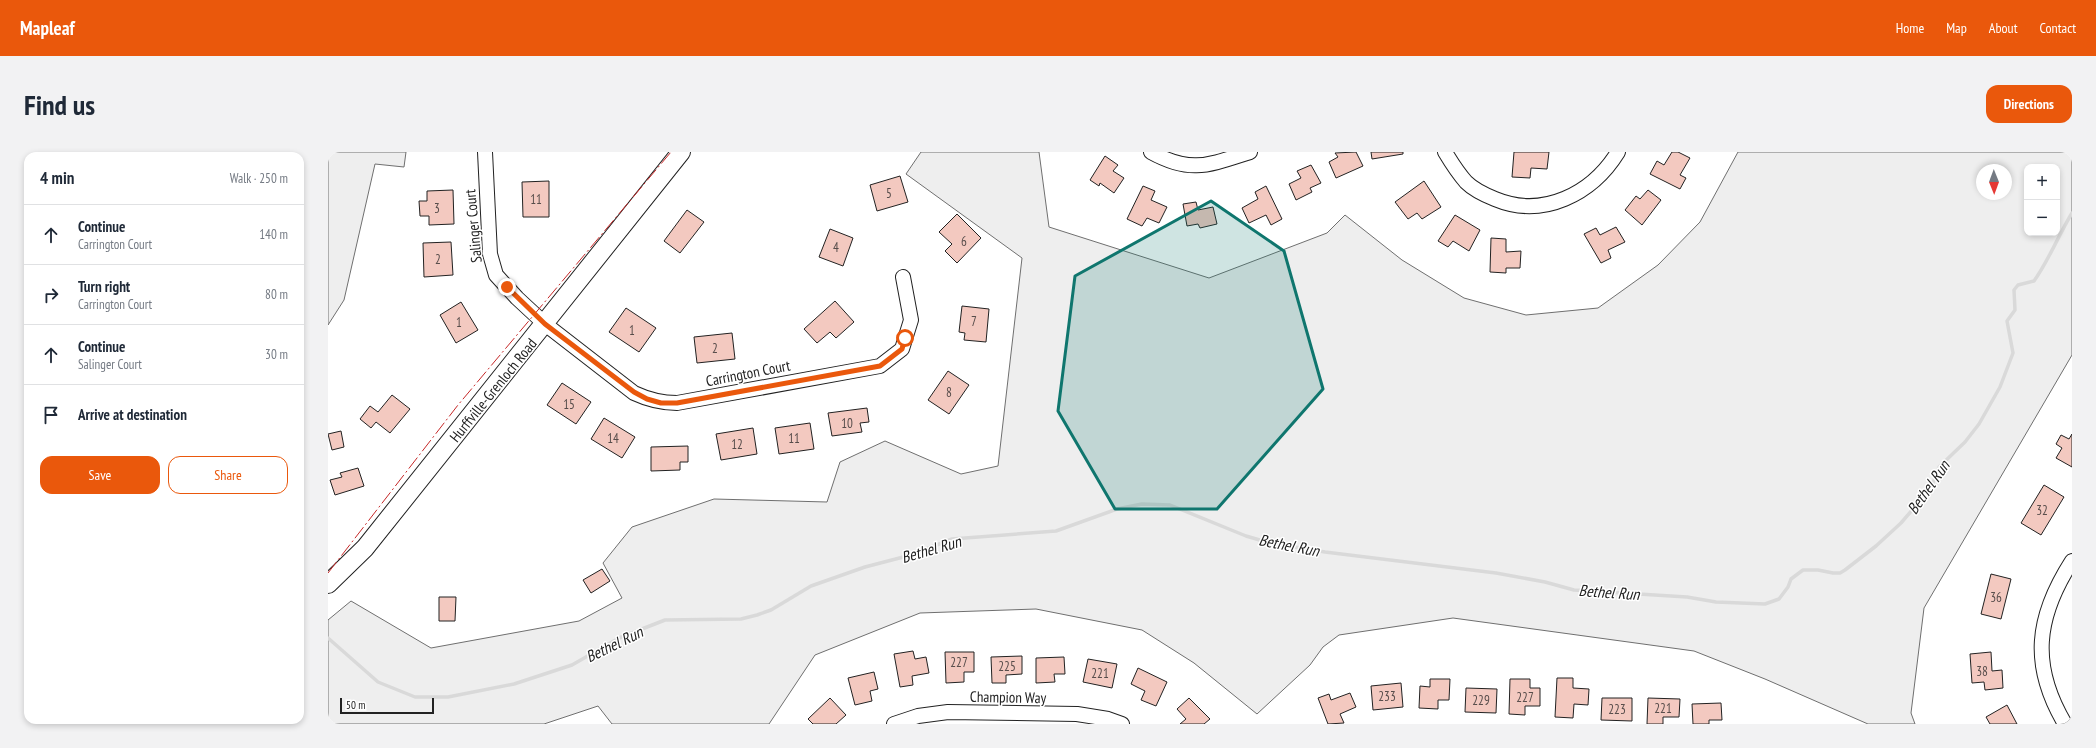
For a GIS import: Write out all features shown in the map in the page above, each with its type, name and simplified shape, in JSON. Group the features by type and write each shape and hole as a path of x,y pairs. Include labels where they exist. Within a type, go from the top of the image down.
{"main road":[{"name":"Hurffville-Grenloch Road","path":"328,584 365,548 681,152"}],"street":[{"name":"Salinger Court","path":"485,152 490,254 492,264 496,274 507,287 545,324"},
{"path":"1151,152 1166,160 1191,167 1217,162 1250,152"},
{"path":"1445,152 1466,182 1482,194 1504,203 1526,206 1546,206 1564,200 1584,188 1602,174 1618,152"},
{"name":"Carrington Court","path":"545,324 634,392 647,399 661,403 677,403 880,366 902,349 911,320 903,277"},
{"path":"2065,724 2052,701 2047,686 2043,669 2042,648 2044,622 2048,605 2060,580 2072,562"},
{"name":"Champion Way","path":"894,724 934,713 997,719 1078,714 1108,719 1122,724"}],"highlighted area":[{"path":"1211,201 1284,251 1323,389 1217,509 1115,509 1058,411 1075,276"}],"shaded area":[{"path":"328,152 406,152 404,167 375,164 344,300 328,325"},
{"path":"921,152 1039,152 1049,227 1209,278 1327,233 1345,215 1402,260 1464,298 1526,315 1598,308 1658,265 1700,222 1738,152 2072,152 2072,355 1924,608 1911,713 1915,724 1868,724 1765,679 1694,651 1453,618 1339,635 1323,647 1310,665 1257,714 1194,663 1142,630 1036,609 920,613 815,655 769,724 612,724 598,706 544,724 328,724 328,620 351,601 431,648 579,621 622,598 603,563 632,527 714,499 827,502 840,462 885,441 961,474 998,466 1022,258 906,174"}],"building":[{"path":"1356,152 1363,166 1336,178 1329,162 1338,157 1335,153"},
{"path":"1371,152 1403,152 1403,154 1372,159"},
{"path":"1514,152 1549,152 1547,169 1531,168 1530,178 1512,177"},
{"path":"1672,152 1678,152 1690,158 1680,175 1686,178 1680,189 1650,174 1657,161 1664,165"},
{"path":"1105,156 1118,165 1113,171 1124,178 1114,193 1100,183 1099,186 1090,180"},
{"path":"1311,165 1321,183 1310,188 1312,192 1296,200 1289,184 1301,178 1297,171"},
{"path":"900,176 908,202 877,211 870,185"},
{"path":"549,181 549,217 523,217 522,182"},
{"path":"1424,181 1441,207 1422,219 1417,213 1408,219 1395,202"},
{"path":"1143,186 1155,191 1151,200 1167,207 1159,223 1147,218 1142,226 1127,219"},
{"path":"1266,186 1282,219 1271,225 1266,215 1249,223 1242,208 1258,199 1255,192"},
{"path":"453,190 454,224 429,225 429,216 420,216 419,201 427,201 427,191"},
{"path":"1648,190 1661,200 1642,225 1625,210 1636,196 1640,199"},
{"path":"1196,202 1198,210 1213,207 1217,224 1200,228 1198,224 1187,226 1183,204"},
{"path":"687,210 704,222 680,253 664,241"},
{"path":"957,214 981,238 957,263 945,251 952,244 939,232"},
{"path":"1455,215 1480,230 1469,251 1453,241 1448,247 1438,241"},
{"path":"1616,227 1625,242 1608,250 1611,258 1601,263 1584,234 1596,228 1600,235"},
{"path":"830,229 853,238 843,266 819,257"},
{"path":"1491,238 1506,239 1506,252 1521,251 1520,268 1506,268 1506,273 1490,272"},
{"path":"451,242 453,275 424,277 423,243"},
{"path":"835,301 854,322 836,338 830,332 817,343 804,329"},
{"path":"461,302 478,330 456,343 440,315"},
{"path":"962,306 989,309 986,342 964,340 965,333 959,332"},
{"path":"626,308 656,328 639,352 609,332"},
{"path":"732,333 735,359 697,363 694,337"},
{"path":"948,371 969,385 949,414 928,400"},
{"path":"562,383 591,402 576,424 547,405"},
{"path":"392,395 410,409 390,433 376,422 371,428 360,419 370,406 378,412"},
{"path":"867,408 869,422 860,423 862,432 832,436 828,413"},
{"path":"604,418 635,437 622,458 591,439"},
{"path":"810,423 814,449 779,454 775,428"},
{"path":"753,428 757,454 721,460 716,434"},
{"path":"341,431 344,447 332,450 328,434"},
{"path":"2072,434 2072,467 2056,458 2062,448 2056,444 2061,435 2069,439"},
{"path":"688,446 688,462 680,462 680,470 651,471 651,447"},
{"path":"358,468 364,486 335,495 330,480 342,477 340,473"},
{"path":"2044,485 2064,497 2041,535 2021,523"},
{"path":"602,569 610,581 591,593 583,580"},
{"path":"1991,574 2011,579 2001,619 1981,614"},
{"path":"439,597 456,597 455,621 439,621"},
{"path":"913,651 915,659 926,657 929,673 912,676 913,685 900,687 894,654"},
{"path":"945,652 974,652 974,672 964,672 964,682 946,683"},
{"path":"1991,652 1992,671 2002,670 2003,688 1985,690 1984,682 1972,683 1970,654"},
{"path":"1022,656 1022,674 1006,675 1006,683 992,683 991,657"},
{"path":"1064,657 1065,674 1054,674 1055,682 1036,683 1036,658"},
{"path":"1088,659 1117,664 1112,688 1083,682"},
{"path":"1138,668 1167,682 1156,706 1141,700 1145,691 1131,684"},
{"path":"874,672 878,689 870,691 872,701 855,705 848,678"},
{"path":"1557,678 1573,678 1573,688 1589,689 1588,705 1574,704 1573,718 1555,717"},
{"path":"1430,679 1450,679 1449,700 1438,700 1438,709 1419,708 1420,686 1430,687"},
{"path":"1510,679 1530,679 1530,688 1540,688 1540,706 1525,706 1525,715 1509,714"},
{"path":"1401,683 1403,707 1373,710 1371,686"},
{"path":"1466,688 1497,689 1496,713 1465,712"},
{"path":"1350,693 1356,707 1340,714 1344,723 1328,724 1318,698 1329,694 1331,700"},
{"path":"830,698 846,715 836,724 813,724 808,719"},
{"path":"1189,698 1210,719 1204,724 1180,724 1186,719 1177,709"},
{"path":"1602,698 1632,698 1632,721 1601,720"},
{"path":"1648,698 1680,699 1679,717 1663,717 1663,724 1647,724"},
{"path":"1721,703 1722,720 1709,720 1709,724 1693,724 1692,704"},
{"path":"2007,705 2017,724 1990,724 1986,717"}],"waterway":[{"name":"Bethel Run","path":"328,638 378,682 415,697 448,697 514,684 572,665 619,638 665,620 741,619 757,615 771,610 811,586 865,567 911,555 952,539 1056,531 1117,509 1142,504 1170,505 1246,536 1270,543 1325,552 1496,573 1545,582 1574,590 1687,597 1716,602 1765,604 1779,599 1788,587 1791,579 1803,570 1818,570 1833,573 1840,573 1845,570 1876,546 1901,523 1931,488 1939,467 1965,442 1979,424 2000,387 2013,353 2007,321 2015,310 2014,290 2018,285 2034,281 2072,213"}],"power":[{"path":"328,573 458,405 671,152"}],"route":[{"path":"507,287 545,324 634,392 647,399 661,403 693,401 880,366 902,349 905,338"}]}
